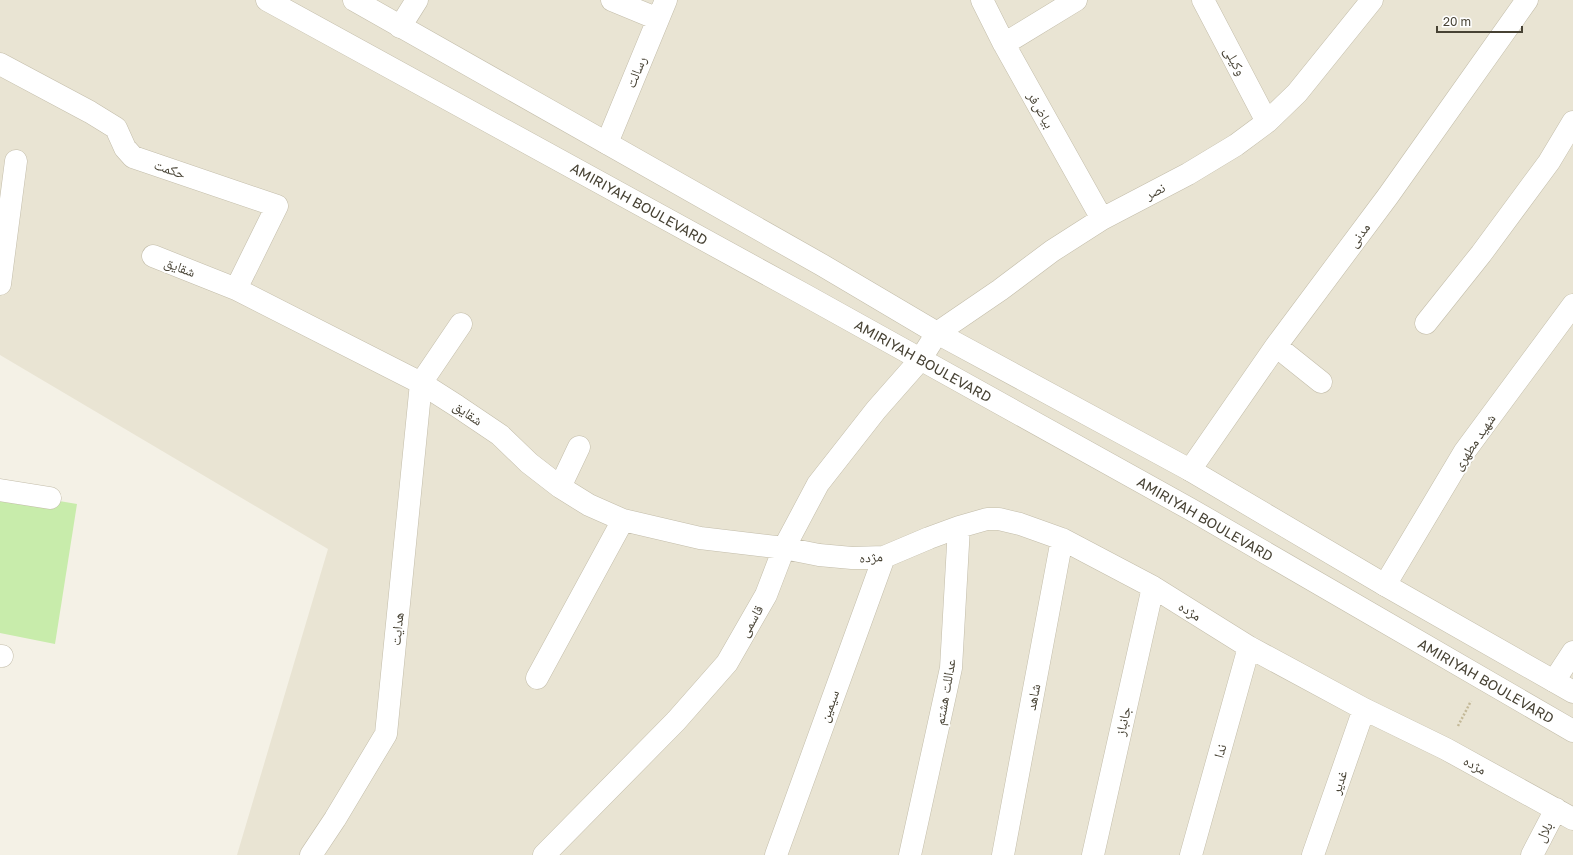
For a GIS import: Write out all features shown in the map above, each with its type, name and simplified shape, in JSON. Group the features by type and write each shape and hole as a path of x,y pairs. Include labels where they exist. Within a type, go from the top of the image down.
{"street":[{"name":"AMIRIYAH BOULEVARD","path":"267,0 805,294 920,360 1190,509 1573,731"},
{"path":"354,0 822,265 937,333 1190,470 1386,585 1573,692"},
{"path":"400,26 417,0"},
{"path":"612,0 662,9"},
{"name":"بیاض‌فر","path":"982,0 1004,44 1102,219"},
{"path":"1004,44 1076,0"},
{"name":"وکیلی","path":"1203,0 1267,122"},
{"name":"نصر","path":"920,360 937,333 1000,290 1052,251 1102,219 1188,174 1236,145 1267,122 1297,93 1372,0"},
{"name":"مدنی","path":"1190,470 1276,346 1388,196 1527,0"},
{"name":"رسالت","path":"607,143 662,9"},
{"name":"حکمت","path":"0,64 90,112 116,128 125,148 133,157 277,206 236,289"},
{"path":"1426,323 1481,254 1549,162 1573,122"},
{"path":"0,284 16,161"},
{"name":"شقایق","path":"153,256 236,289 421,383 500,435 529,463 560,487 589,505 623,520 700,538 784,548"},
{"name":"شهید مطهری","path":"1386,585 1465,451 1573,305"},
{"path":"421,383 461,324"},
{"path":"1276,346 1321,382"},
{"name":"قاسمی","path":"544,855 676,721 727,663 766,595 784,548 818,484 876,410 920,360"},
{"name":"هدایت","path":"311,855 335,819 386,734 421,383"},
{"path":"560,487 579,448"},
{"path":"0,490 50,498"},
{"name":"مژده","path":"784,548 819,555 852,558 884,557 929,538 987,519 1020,524 1062,539 1153,587 1250,647 1364,709 1446,749 1564,814"},
{"path":"537,678 623,520"},
{"name":"عداللت هشتم","path":"910,855 951,668 959,527"},
{"name":"شاهد","path":"1003,855 1062,539"},
{"name":"سیمین","path":"776,855 884,557"},
{"name":"جانباز","path":"1094,855 1153,587"},
{"name":"ندا","path":"1191,855 1250,647"},
{"path":"1554,681 1573,652"},
{"name":"غدیر","path":"1313,855 1364,709"},
{"name":"بلال","path":"1532,855 1564,814"}],"path":[{"path":"1446,749 1483,679"}],"shaded area":[{"path":"0,0 1573,0 1573,855 237,855 328,549 0,355"}],"green space":[{"path":"0,491 77,504 55,644 0,633"}]}
